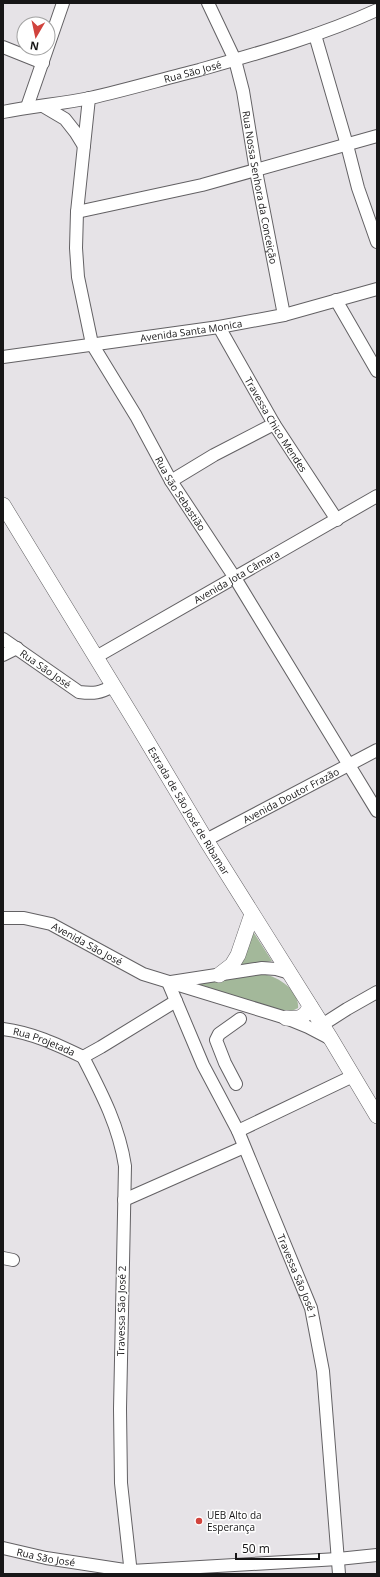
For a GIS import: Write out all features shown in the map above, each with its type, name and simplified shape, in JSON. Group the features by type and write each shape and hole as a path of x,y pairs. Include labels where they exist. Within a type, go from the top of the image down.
{"main road":[{"name":"Estrada de São José de Ribamar","path":"3,505 206,840 331,1039 377,1116"},
{"path":"219,975 232,965 238,955 252,914"},
{"path":"286,1018 301,1018 305,1015 310,1006"}],"street":[{"path":"27,107 63,3"},
{"name":"Rua Nossa Senhora da Conceição","path":"208,3 235,60 243,91 256,171 284,315"},
{"name":"Rua São José","path":"3,112 89,98 235,60 315,35 348,23 377,10"},
{"path":"315,35 358,188 377,242"},
{"path":"3,47 43,63"},
{"name":"Rua São Sebastião","path":"89,98 77,212 76,248 78,277 92,344 136,416 171,481 235,578 377,811"},
{"path":"43,106 65,119 84,146"},
{"path":"77,212 202,185 377,136"},
{"name":"Avenida Santa Monica","path":"3,356 219,327 284,315 377,289"},
{"path":"336,300 377,371"},
{"name":"Travessa Chico Mendes","path":"219,327 274,424 337,520"},
{"path":"171,481 274,424"},
{"name":"Avenida Jota Câmara","path":"96,657 377,496"},
{"name":"Rua São José","path":"3,639 79,692 93,694 103,692 113,686"},
{"path":"3,655 17,648"},
{"name":"Avenida Doutor Frazão","path":"206,840 377,750"},
{"name":"Avenida São José","path":"3,918 24,918 51,924 133,969 168,982 286,1018 331,1039"},
{"name":"Avenida São José","path":"168,982 269,968 283,970 290,973"},
{"name":"Travessa São José 1","path":"168,982 206,1071 238,1131 312,1308 323,1371 339,1574"},
{"path":"322,1025 377,992"},
{"path":"83,1057 176,1001"},
{"path":"236,1084 225,1063 216,1040 217,1037 240,1019"},
{"name":"Rua Projetada","path":"3,1029 18,1031 51,1041 83,1057"},
{"name":"Travessa São José 2","path":"83,1057 112,1116 121,1144 125,1166 120,1409 121,1483 131,1573"},
{"path":"206,1071 225,1063"},
{"path":"238,1131 352,1076"},
{"path":"124,1200 244,1147"},
{"name":"Rua São José","path":"3,1548 46,1558 131,1573 233,1570 377,1555"}],"green space":[{"path":"252,930 272,961 236,967"},
{"path":"260,974 273,977 291,989 298,1001 298,1008 290,1012 281,1012 198,984"}],"place":[{"name":"UEB Alto da Esperança","path":"199,1521"}]}
